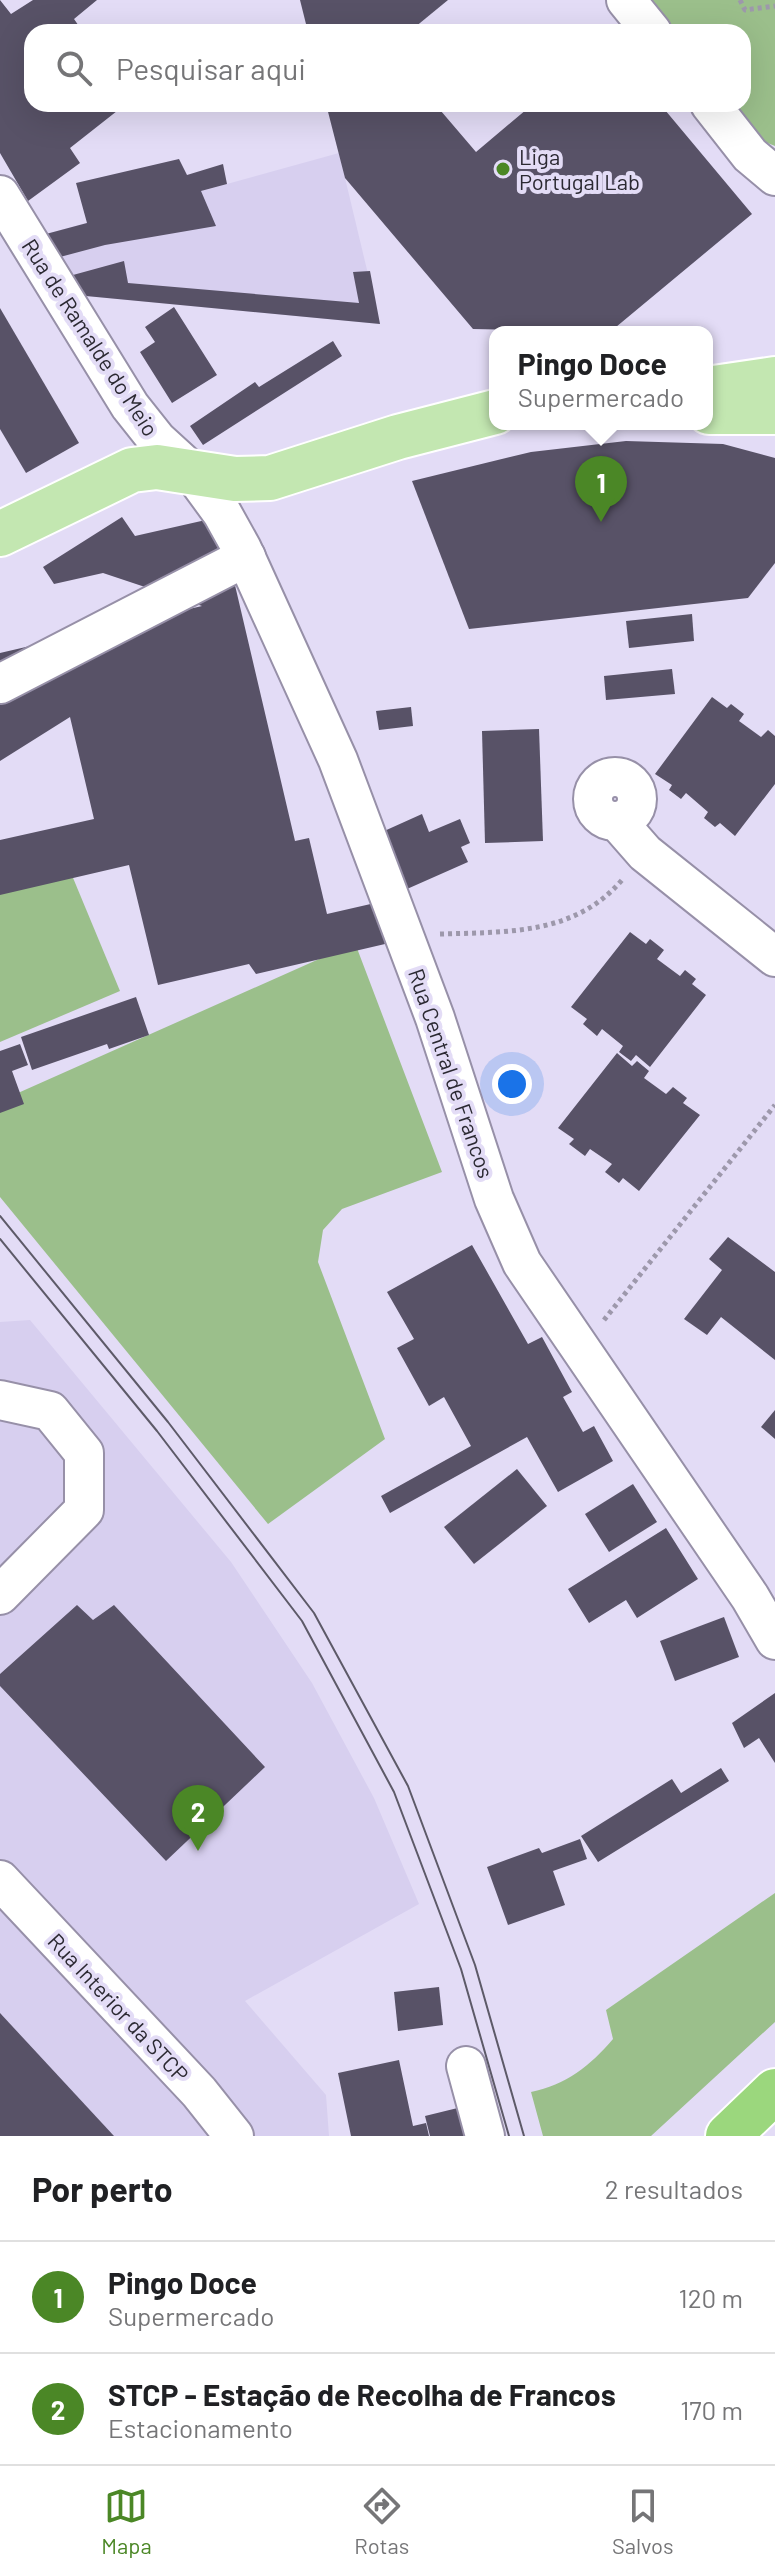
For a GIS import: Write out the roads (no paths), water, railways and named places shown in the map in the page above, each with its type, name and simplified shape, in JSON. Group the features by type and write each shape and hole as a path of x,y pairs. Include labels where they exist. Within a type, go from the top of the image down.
{"highway":[{"path":"728,2136 775,2091"}],"main road":[{"path":"713,388 775,379"},
{"path":"713,411 775,412"},
{"path":"4,524 118,474 157,467 235,479 270,478 398,437 489,414"}],"street":[{"path":"626,0 646,24"},
{"path":"716,112 750,155 775,176"},
{"name":"Rua de Ramalde do Meio","path":"0,195 130,406 157,440 192,472"},
{"name":"Rua Central de Francos","path":"192,472 222,513 246,557 338,760 435,1018 494,1199 522,1263 762,1606 775,1640"},
{"path":"0,684 246,557"},
{"path":"617,821 645,853 775,957"},
{"path":"0,1400 50,1411 84,1453 84,1510 0,1595"},
{"name":"Rua Interior da STCP","path":"0,1880 199,2092 234,2136"},
{"path":"466,2066 485,2136"}],"tram line":[{"path":"0,1216 168,1422 314,1613 408,1786 475,1965 524,2136"},
{"path":"0,1239 157,1431 302,1621 394,1792 461,1969 509,2136"}],"place":[{"name":"Liga Portugal Lab","path":"503,169"},
{"name":"Pingo Doce","path":"601,522"},
{"name":"STCP - Estação de Recolha de Francos","path":"198,1851"}]}
